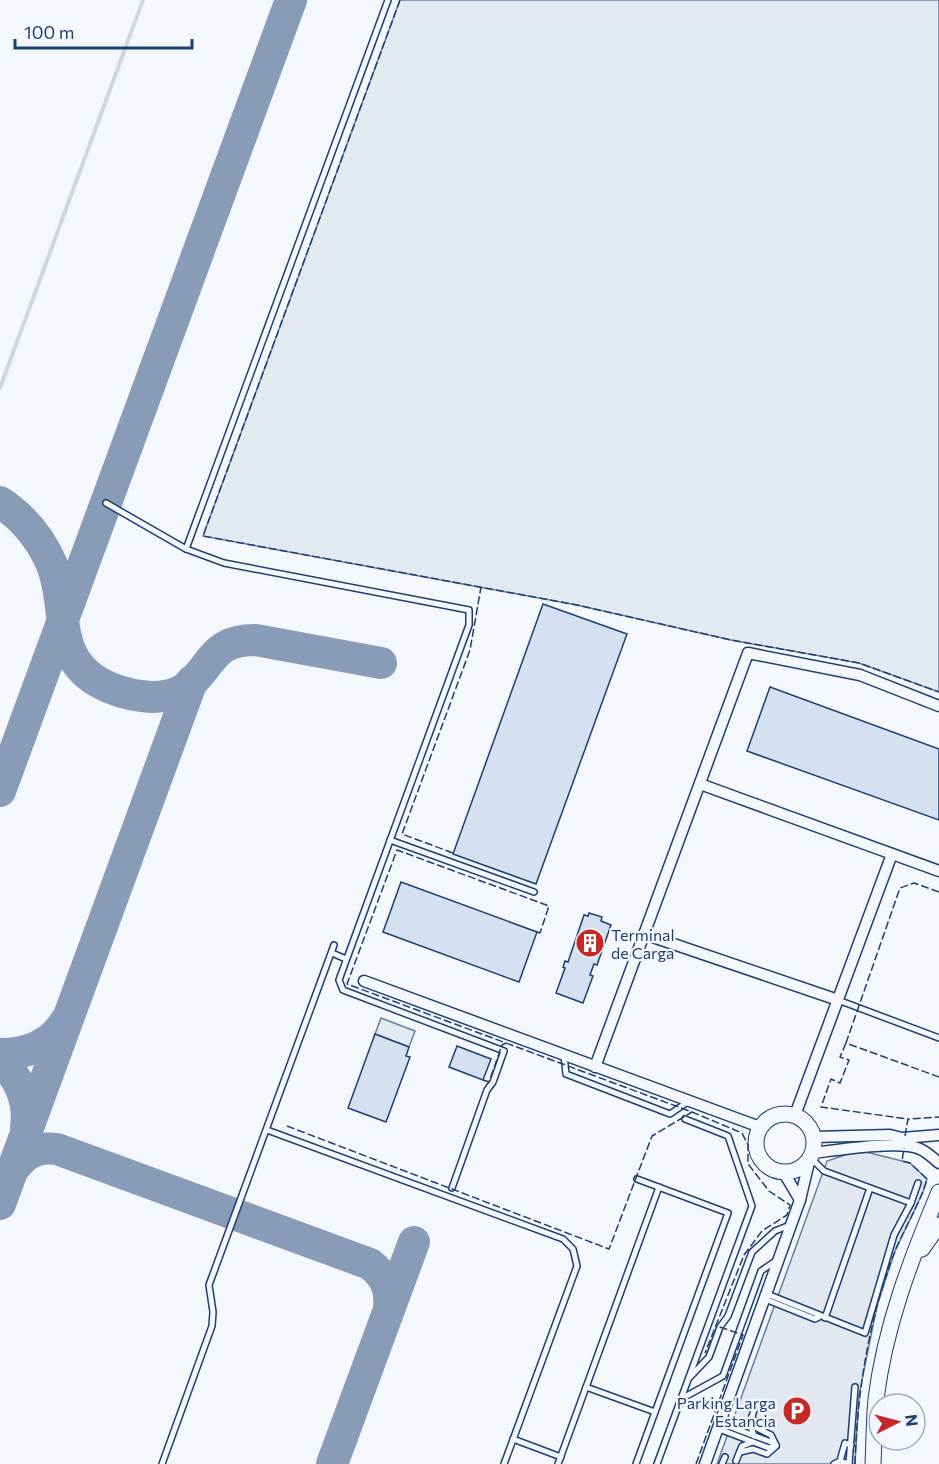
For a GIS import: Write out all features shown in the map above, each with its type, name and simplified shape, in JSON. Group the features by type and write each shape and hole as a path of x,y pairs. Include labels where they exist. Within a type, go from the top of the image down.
{"main road":[{"path":"775,1115 795,1115 804,1120 810,1128 812,1152 793,1172 774,1171 765,1166 759,1157 756,1137 760,1127 775,1115"},
{"path":"873,1464 876,1399 889,1330 906,1271 939,1192"},
{"path":"906,1271 939,1225"}],"street":[{"path":"596,1067 748,653 860,675 939,706"},
{"path":"700,784 939,871"},
{"path":"795,1115 892,854"},
{"path":"644,934 838,1000"},
{"path":"364,981 760,1127"},
{"path":"812,1152 890,1136 902,1138 939,1135"},
{"path":"812,1152 900,1146 919,1148 939,1163"},
{"path":"705,1464 801,1200 812,1152"},
{"path":"784,1173 801,1200"}],"lane":[{"path":"186,549 388,0"},
{"path":"106,503 186,549 224,563 469,610 469,625 339,980 343,990 504,1051 493,1082 487,1090 452,1188"},
{"path":"390,840 534,892"},
{"path":"162,1464 212,1326 213,1312 209,1285 334,945"},
{"path":"332,953 346,959"},
{"path":"838,1000 939,1038"},
{"path":"564,1055 566,1074 670,1114 689,1101"},
{"path":"657,1464 752,1206 728,1136 685,1119"},
{"path":"267,1130 563,1239 573,1249 577,1266 504,1464"},
{"path":"812,1152 824,1171 910,1203"},
{"path":"636,1464 728,1213 637,1179"},
{"path":"766,1297 815,1319 822,1317 865,1333 894,1235 918,1183"},
{"path":"558,1464 659,1187"},
{"path":"822,1317 870,1188"},
{"path":"688,1379 709,1357 720,1327 728,1316 752,1252 775,1231 792,1225"},
{"path":"681,1399 723,1376 761,1271 779,1258"},
{"path":"586,1387 655,1412"},
{"path":"848,1444 837,1462 849,1464 848,1444 855,1388"},
{"path":"754,1410 750,1424 754,1439"},
{"path":"752,1417 757,1428 771,1435 776,1446"},
{"path":"719,1426 754,1439 769,1448 776,1446"},
{"path":"513,1439 561,1457"},
{"path":"736,1461 742,1446 754,1439"},
{"path":"740,1452 753,1449 767,1454 776,1446"},
{"path":"722,1464 725,1457"}],"shaded area":[{"path":"400,0 939,0 939,692 859,663 731,640 577,605 203,536"},
{"path":"381,1018 415,1031 409,1047 375,1034"},
{"path":"866,1152 910,1163 927,1179 895,1251 877,1306 859,1395 855,1464 717,1464 827,1161 848,1154"}],"building":[{"path":"543,604 627,634 536,884 453,854"},
{"path":"770,687 939,749 939,820 747,751"},
{"path":"401,882 537,932 519,982 383,932"},
{"name":"Terminal de Carga","path":"589,913 602,917 601,921 611,925 597,965 594,964 590,975 593,976 583,1003 556,993 565,968 563,967 565,961 568,962 584,915 588,916"},
{"path":"375,1034 409,1047 406,1056 410,1057 386,1122 348,1108"},
{"path":"457,1046 491,1059 483,1080 449,1067"}],"waterway":[{"path":"0,388 143,0"}],"taxiway":[{"path":"0,791 291,0"},
{"path":"0,502 24,522 48,555 57,581 68,646 75,660 85,672 109,687 142,696 175,694 194,681 220,650 241,641 256,640 381,663"},
{"path":"0,1204 192,681"},
{"path":"0,1054 10,1054 37,1047 53,1037 65,1022"},
{"path":"0,1061 13,1074 22,1090 26,1108 26,1127"},
{"path":"12,1171 31,1152 57,1149 370,1264 386,1284 389,1309"},
{"path":"332,1464 414,1242"}],"fence":[{"path":"400,0 203,536 577,605 731,640 859,663 939,692"},
{"path":"453,853 402,834 470,650 481,587"},
{"path":"537,932 540,933 549,906 397,850 347,984 692,1112 742,1133 748,1145 748,1164 769,1191 790,1205 787,1215 762,1231 744,1255 705,1353"},
{"path":"939,892 914,883 900,888 846,1043 939,1077"},
{"path":"483,1080 489,1082 502,1045 506,1043"},
{"path":"846,1043 840,1057 849,1060 840,1083 831,1079 821,1107 908,1119"},
{"path":"287,1126 609,1249 652,1136 692,1112"},
{"path":"905,1136 908,1119 939,1117"},
{"path":"855,1464 858,1410 871,1329 895,1251 927,1179 910,1163 902,1161 904,1148"},
{"path":"696,1464 743,1335 717,1326"}],"place":[{"name":"Terminal de Carga","path":"590,943"},
{"name":"Parking Larga Estancia","path":"797,1411"}]}
